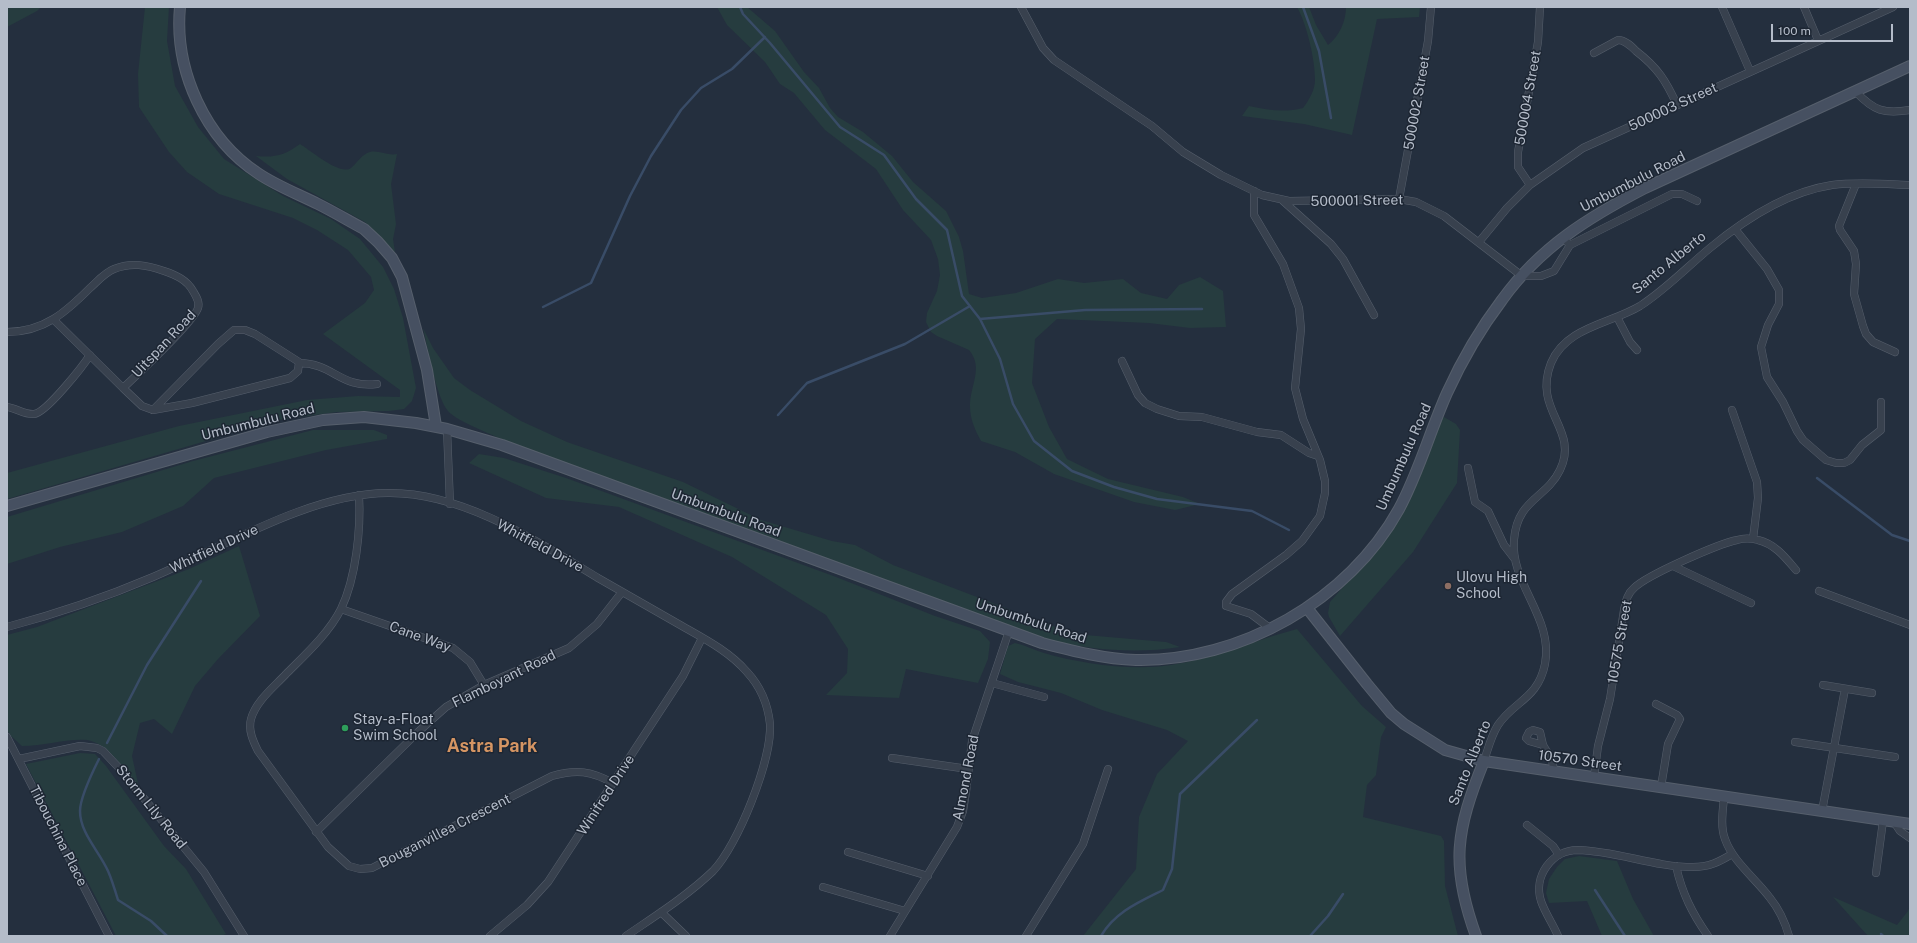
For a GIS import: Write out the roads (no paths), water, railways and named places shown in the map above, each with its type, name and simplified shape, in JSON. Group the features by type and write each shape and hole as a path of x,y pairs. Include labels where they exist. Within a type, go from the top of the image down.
{"main road":[{"path":"180,7 179,18 182,55 191,86 210,124 227,145 258,173 364,229 392,258 402,277 407,291 432,395 436,426"},
{"name":"Umbumbulu Road","path":"7,506 298,425 323,420 364,417 436,426 502,445 1042,642 1092,656 1136,660 1171,658 1190,655 1234,644 1271,629 1307,608 1347,574 1384,532 1408,489 1447,393 1470,349 1500,302 1522,276 1563,236 1603,210 1645,188 1910,66"},
{"name":"10570 Street","path":"1307,608 1392,713 1404,724 1445,750 1484,761 1910,824"},
{"name":"Santo Alberto","path":"1476,936 1462,893 1459,850 1463,819 1467,804 1484,761"}],"street":[{"name":"500001 Street","path":"1021,7 1043,48 1054,60 1152,126 1184,152 1221,176 1254,191 1282,200 1304,202 1399,198 1416,202 1432,210 1479,242 1522,276"},
{"name":"500002 Street","path":"1399,198 1428,41 1431,7"},
{"name":"500004 Street","path":"1530,185 1518,167 1518,152 1538,42 1540,7"},
{"path":"1722,7 1750,71"},
{"path":"1804,7 1818,40"},
{"name":"500003 Street","path":"1479,242 1507,208 1530,185 1583,148 1892,7"},
{"path":"1594,53 1618,40 1626,42 1661,73 1677,105"},
{"path":"1856,92 1867,104 1881,111 1910,110"},
{"path":"1856,184 1839,226 1840,230 1854,251 1856,264 1854,294 1866,334 1873,342 1895,352"},
{"name":"Santo Alberto","path":"1484,761 1499,725 1505,716 1527,698 1538,683 1545,662 1546,641 1541,621 1515,560 1513,544 1519,520 1527,505 1556,477 1560,470 1564,456 1564,436 1550,409 1546,392 1547,378 1552,361 1564,344 1581,331 1617,317 1651,298 1734,229 1758,213 1802,193 1833,185 1910,185"},
{"path":"1254,191 1254,215 1283,264 1299,308 1301,329 1295,388 1303,419 1318,456 1325,481 1325,493 1320,516 1302,541 1286,555 1232,594 1226,602 1226,606 1251,614 1271,629"},
{"path":"1522,276 1541,276 1554,271 1570,245 1672,194 1682,194 1697,201"},
{"path":"1282,200 1331,244 1343,258 1374,315"},
{"path":"1734,229 1767,269 1779,290 1779,304 1764,334 1761,347 1763,364 1767,377 1804,440 1826,460 1836,463 1844,463 1850,460 1862,445 1881,430 1881,402"},
{"path":"1563,236 1570,245"},
{"name":"Uitspan Road","path":"7,332 24,330 54,320 106,274 118,268 132,264 171,273 186,282 193,290 198,303 197,310 185,326 123,388 142,406 153,410"},
{"path":"1617,317 1630,342 1637,350"},
{"path":"54,320 123,388"},
{"path":"234,330 243,330 255,334 296,359 299,364 298,371 290,378 192,403 153,410 221,341 234,330"},
{"path":"7,407 31,414 37,413 65,387 90,355"},
{"path":"1122,361 1138,395 1146,403 1157,409 1179,416 1209,418 1257,432 1280,435 1309,453 1318,456"},
{"path":"299,364 315,364 347,381 358,385 377,384"},
{"path":"1732,410 1757,482 1758,498 1753,539 1776,548 1796,570"},
{"path":"447,429 450,504"},
{"path":"1468,468 1474,502 1488,511 1504,545 1515,560"},
{"name":"Whitfield Drive","path":"7,627 33,620 150,578 292,514 358,495 388,493 410,493 423,495 473,512 523,534 702,638 735,661 748,673 758,687 767,707 770,725 767,749 740,831 729,851 713,870 661,912 626,936"},
{"name":"Bouganvillea Crescent","path":"358,495 360,514 358,544 353,570 341,609 321,636 267,693 254,712 250,726 253,741 258,751 328,847 343,862 360,869 372,868 552,776 580,771 602,777 613,783"},
{"name":"10575 Street","path":"1594,777 1598,746 1610,699 1627,599 1632,589 1642,582 1674,566 1730,542 1753,539"},
{"path":"1674,566 1751,604"},
{"path":"1819,591 1910,625"},
{"name":"Flamboyant Road","path":"316,832 418,732 446,708 484,686 569,648 597,624 622,592"},
{"name":"Cane Way","path":"341,609 453,648 470,662 484,686"},
{"name":"Almond Road","path":"890,936 957,827 962,811 970,748 975,729 1009,631"},
{"name":"Winifred Drive","path":"490,936 527,905 548,882 683,676 702,638"},
{"path":"992,683 1044,697"},
{"path":"1823,685 1872,693"},
{"path":"1822,811 1845,689"},
{"path":"1656,704 1677,715 1680,719 1668,744 1661,787"},
{"name":"Tibouchina Place","path":"7,737 110,936"},
{"path":"1795,742 1895,757"},
{"path":"1543,745 1552,760 1554,772"},
{"name":"Storm Lily Road","path":"19,759 80,746 97,748 103,751 120,769 204,872 244,936"},
{"path":"892,758 968,768"},
{"path":"1026,936 1083,844 1108,769"},
{"path":"1724,797 1723,832 1732,854 1770,898 1780,913 1789,936"},
{"path":"1876,873 1883,821"},
{"path":"1894,822 1900,831 1910,838"},
{"path":"1527,824 1553,846 1559,855"},
{"path":"1558,936 1541,900 1539,891 1543,871 1548,864 1559,855 1578,850 1676,866 1709,866 1718,863 1732,854"},
{"path":"848,852 928,876"},
{"path":"1676,866 1682,891 1690,909 1708,936"},
{"path":"824,888 905,912"},
{"path":"661,912 686,936"}],"waterway":[{"path":"740,7 743,14 770,43 840,127 884,155 916,199 947,230 962,296 980,319 1000,359 1013,404 1034,441 1072,471 1114,487 1157,499 1252,511 1289,530"},
{"path":"1303,7 1319,51 1331,118"},
{"path":"543,307 591,283 630,196 651,156 681,110 701,88 732,69 765,37"},
{"path":"778,415 807,383 905,344 970,306"},
{"path":"980,319 1085,310 1202,309"},
{"path":"1817,478 1892,535 1910,541"},
{"path":"107,743 147,665 201,581"},
{"path":"1101,936 1113,920 1128,908 1163,890 1172,869 1180,794 1257,720"},
{"path":"99,759 82,799 80,811 83,827 108,871 118,900 151,921 167,936"},
{"path":"1595,890 1625,936"},
{"path":"1310,936 1328,916 1343,894"}],"place":[{"name":"Ulovu High School","path":"1448,586"},
{"name":"Stay-a-Float Swim School","path":"345,728"}],"district":[{"name":"Astra Park","path":"492,746"}]}
